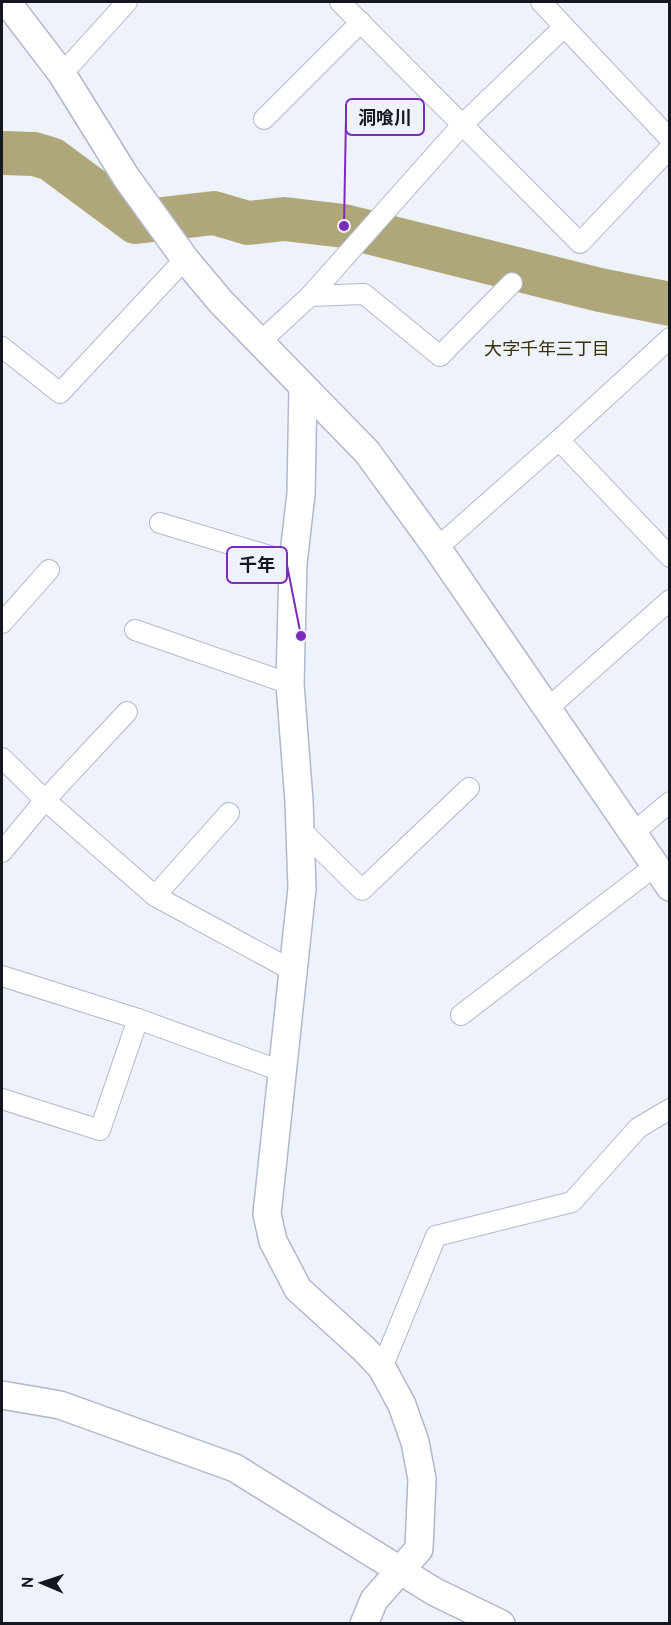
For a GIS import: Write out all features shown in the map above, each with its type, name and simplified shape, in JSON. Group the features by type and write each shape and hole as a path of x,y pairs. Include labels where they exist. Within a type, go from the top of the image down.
{"street":[{"path":"7,2 62,74 126,177 185,259 221,302 367,452 437,548 662,876 461,1015"},
{"path":"62,74 127,2"},
{"path":"340,2 580,243 669,148"},
{"path":"541,2 669,139"},
{"path":"264,119 361,22"},
{"path":"260,342 310,296 462,125 563,28"},
{"path":"2,347 60,393 185,259"},
{"path":"310,296 364,294 440,356 512,283"},
{"path":"437,548 559,440 669,338"},
{"path":"303,387 301,494 293,563 290,684 302,888 295,972 267,1214 273,1241 298,1289 382,1368 402,1405 415,1442 422,1479 419,1549 374,1600 364,1623"},
{"path":"559,440 669,557"},
{"path":"159,523 293,563"},
{"path":"2,623 49,570"},
{"path":"547,709 669,600"},
{"path":"135,630 290,684"},
{"path":"2,852 45,800 127,712"},
{"path":"2,758 45,800 155,896 295,972"},
{"path":"300,829 362,890 469,788"},
{"path":"632,834 669,802"},
{"path":"155,896 230,813"},
{"path":"2,976 138,1019 284,1072"},
{"path":"2,1099 100,1130 138,1019"},
{"path":"382,1368 436,1236 572,1202 638,1128 669,1109"},
{"path":"2,1395 60,1406 235,1468 435,1592 501,1623"}],"waterway":[{"path":"2,153 34,154 51,159 136,222 214,213 248,223 284,219 344,226 600,290 670,304"}],"place":[{"name":"洞喰川","path":"344,226"},
{"name":"千年","path":"301,636"}],"district":[{"name":"大字千年三丁目","path":"547,349"}]}
